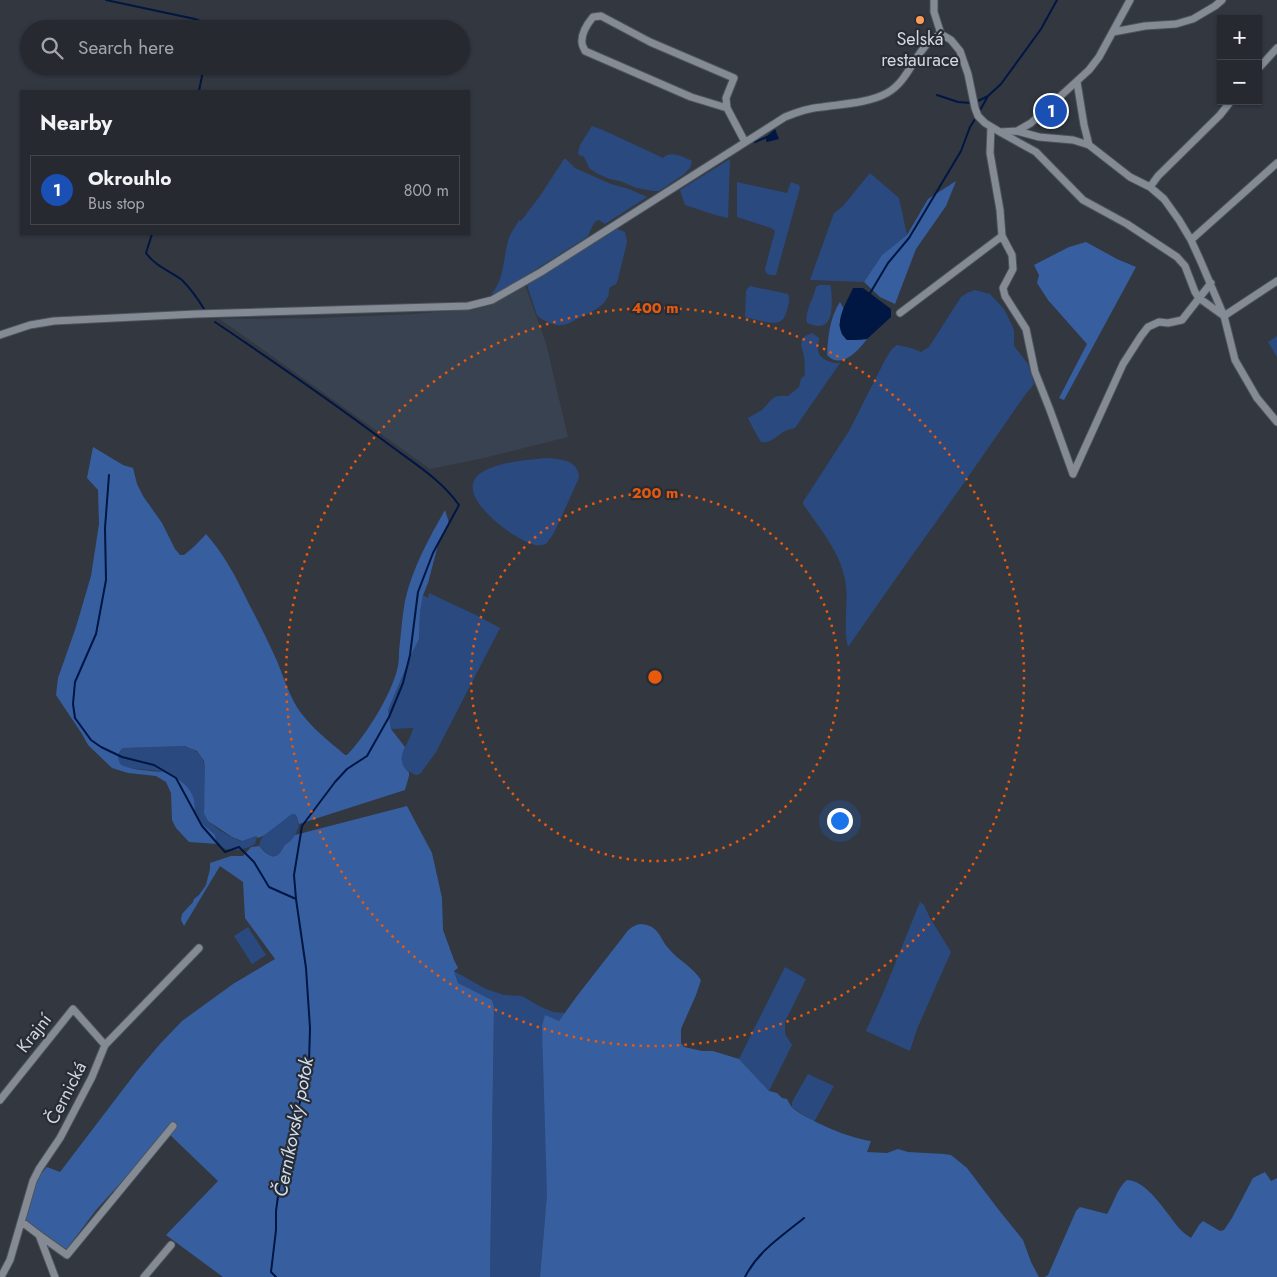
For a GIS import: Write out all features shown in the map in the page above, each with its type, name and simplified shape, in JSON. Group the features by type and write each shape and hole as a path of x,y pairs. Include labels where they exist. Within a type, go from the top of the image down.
{"street":[{"path":"934,0 934,12 941,34 951,40 960,51 968,74 978,116 991,127 1036,152 1083,200 1128,224 1177,256 1185,266 1199,298 1224,316"},
{"path":"1017,131 1031,123 1089,70 1099,57 1130,0"},
{"path":"1113,32 1184,22 1193,19 1222,0"},
{"path":"727,108 691,97 585,51 582,42 583,34 589,22 594,17 601,16 650,42 734,78 726,98 727,108 745,142"},
{"path":"0,335 30,325 54,321 196,314 468,306 492,300 541,272 785,117 803,110 875,98 888,93 905,76 933,38 941,34"},
{"path":"1262,65 1277,48"},
{"path":"1077,82 1084,126 1090,144"},
{"path":"1150,187 1158,176 1228,105"},
{"path":"991,127 990,153 1000,210 1002,236 1012,255 1012,269 1003,288 1005,296 1026,329 1035,372 1073,474 1123,364 1141,336 1148,328 1159,322 1168,323 1182,320 1210,283"},
{"path":"1000,132 1017,131 1039,137 1073,140 1090,144 1130,176 1150,187 1164,200 1191,240 1224,316 1235,360 1257,398 1277,422"},
{"path":"1191,240 1277,162"},
{"path":"900,313 1002,236"},
{"path":"1224,316 1277,281"},
{"name":"Černická","path":"1,1277 10,1260 33,1181 60,1138 106,1046 199,948"},
{"name":"Krajní","path":"0,1100 73,1009 106,1046"},
{"path":"22,1222 67,1255 173,1126"},
{"path":"39,1234 55,1277"},
{"path":"144,1277 171,1245"}],"shaded area":[{"path":"592,126 663,158 673,154 692,161 690,168 659,191 637,188 598,174 590,169 584,157 578,153 580,145"},
{"path":"775,129 779,139 767,142 766,137"},
{"path":"564,159 575,168 647,197 605,224 599,220 596,221 587,237 500,292 491,294 499,282 511,234 519,220 521,221 540,196"},
{"path":"730,159 728,218 685,205 680,190"},
{"path":"870,173 899,198 907,235 882,255 864,282 810,280 834,213 843,206"},
{"path":"956,181 946,206 916,249 895,304 880,297 864,282 882,255 907,235 928,199"},
{"path":"737,182 787,193 791,182 799,185 800,188 776,275 768,274 765,269 775,231 737,217"},
{"path":"617,229 625,232 627,242 618,279 616,284 609,288 609,294 603,304 564,325 552,324 537,315 527,285"},
{"path":"1086,242 1136,267 1064,400 1059,398 1087,344 1048,300 1037,283 1039,275 1034,265 1069,247"},
{"path":"525,285 546,343 568,437 430,469 220,319 318,318 412,314 471,309 500,300"},
{"path":"819,285 830,285 831,287 831,309 828,322 816,326 807,323 806,319 816,287"},
{"path":"750,286 788,294 788,306 785,316 781,321 769,322 745,317 746,291"},
{"path":"853,288 863,288 891,309 891,317 867,339 847,340 840,328 841,314"},
{"path":"975,290 990,294 1004,309 1014,331 1014,346 1028,364 1034,384 848,647 844,575 836,553 803,502 849,431 892,349 897,345 921,352 929,347 961,297"},
{"path":"840,302 844,309 839,325 842,335 856,340 867,339 849,357 838,361 827,355 830,327"},
{"path":"812,333 819,338 818,349 821,357 830,362 840,363 795,428 787,430 768,442 761,442 748,418 762,410 773,398 788,396 799,387 801,379 805,375 801,343 807,335"},
{"path":"1277,336 1277,357 1268,342"},
{"path":"93,447 123,465 133,468 137,484 143,496 162,523 180,555 187,553 206,534 224,558 239,584 270,646 297,707 316,730 345,755 354,747 369,727 394,680 398,665 403,613 408,589 422,554 445,510 449,523 438,545 423,595 419,639 388,710 391,729 405,747 402,761 404,767 409,772 409,776 405,790 299,824 295,814 292,814 263,836 258,838 256,836 242,841 232,837 208,821 204,813 205,769 204,761 197,751 185,746 123,748 118,756 121,765 167,773 180,780 190,791 194,800 197,817 215,835 218,844 189,842 176,828 172,820 171,793 166,782 156,776 128,773 112,768 88,745 56,695 58,678 91,576 99,524 98,490 87,478"},
{"path":"545,458 567,461 576,467 579,478 554,533 546,544 536,545 513,534 487,514 478,502 473,490 474,480 484,471 498,465"},
{"path":"429,593 500,628 436,752 420,774 416,775 407,770 401,760 413,728 391,729 388,710 419,639 423,595 428,598"},
{"path":"185,746 193,749 203,760 206,775 204,808 207,818 220,830 241,841 256,836 255,844 237,850 222,847 199,821 195,808 160,771 126,768 120,765 118,761 118,756 123,748"},
{"path":"407,806 432,853 442,898 443,930 458,968 454,971 458,983 492,1000 494,1007 490,1277 223,1277 166,1235 218,1181 167,1132 96,1210 66,1250 26,1220 35,1180 47,1167 60,1172 137,1071 160,1044 182,1021 233,984 275,959 245,918 243,882 220,866 184,926 181,920 182,914 206,885 210,863 231,856 243,856 251,847 259,846 270,856 276,856 295,835"},
{"path":"292,814 295,814 297,817 299,826 294,838 287,843 279,854 270,856 259,846 263,836"},
{"path":"920,902 924,905 951,952 917,1029 910,1051 866,1031"},
{"path":"640,924 655,929 669,949 694,971 701,980 681,1029 681,1043 684,1047 702,1051 713,1051 739,1059 769,1091 787,1099 793,1108 801,1114 842,1133 871,1141 867,1152 887,1153 898,1149 908,1152 951,1155 967,1168 1023,1240 1039,1277 540,1277 547,1194 542,1026 545,1015 559,1021 626,932"},
{"path":"248,927 266,955 252,964 234,936"},
{"path":"785,967 806,979 785,1022 785,1034 792,1045 769,1091 739,1059"},
{"path":"454,971 486,989 504,995 522,996 553,1012 565,1013 559,1021 540,1277 490,1277 494,1007 492,1000 458,983"},
{"path":"808,1074 834,1086 814,1122 792,1107 792,1102"},
{"path":"1265,1172 1271,1181 1277,1178 1277,1277 1045,1277 1048,1275 1076,1211 1080,1207 1107,1214 1118,1191 1127,1180 1134,1181 1149,1191 1180,1229 1191,1238 1203,1221 1220,1231 1224,1230 1253,1178"}],"waterway":[{"path":"106,0 198,20"},
{"path":"976,102 988,96 1001,84 1041,29 1057,0"},
{"path":"199,90 202,75"},
{"path":"937,95 958,102 971,103"},
{"path":"979,112 988,96"},
{"path":"869,295 888,263 909,238 961,151 970,127 977,116"},
{"path":"755,142 767,137"},
{"path":"152,235 146,253 158,265 182,280 204,309"},
{"path":"215,322 280,366 416,464 444,487 459,505 433,553 418,592 410,655 403,683 389,717 367,756 347,769 302,826 294,875 296,899"},
{"name":"Černíkovský potok","path":"109,475 105,528 106,580 96,634 75,682 73,704 75,718 91,740 101,747 122,757 154,765 176,778 202,826 225,852 239,847 254,862 269,887 296,899 306,968 310,1028 309,1063 282,1167 271,1272 276,1277"},
{"path":"745,1277 757,1259 804,1218"}],"place":[{"name":"Selská restaurace","path":"920,20"},
{"name":"Okrouhlo","path":"1051,111"}]}
